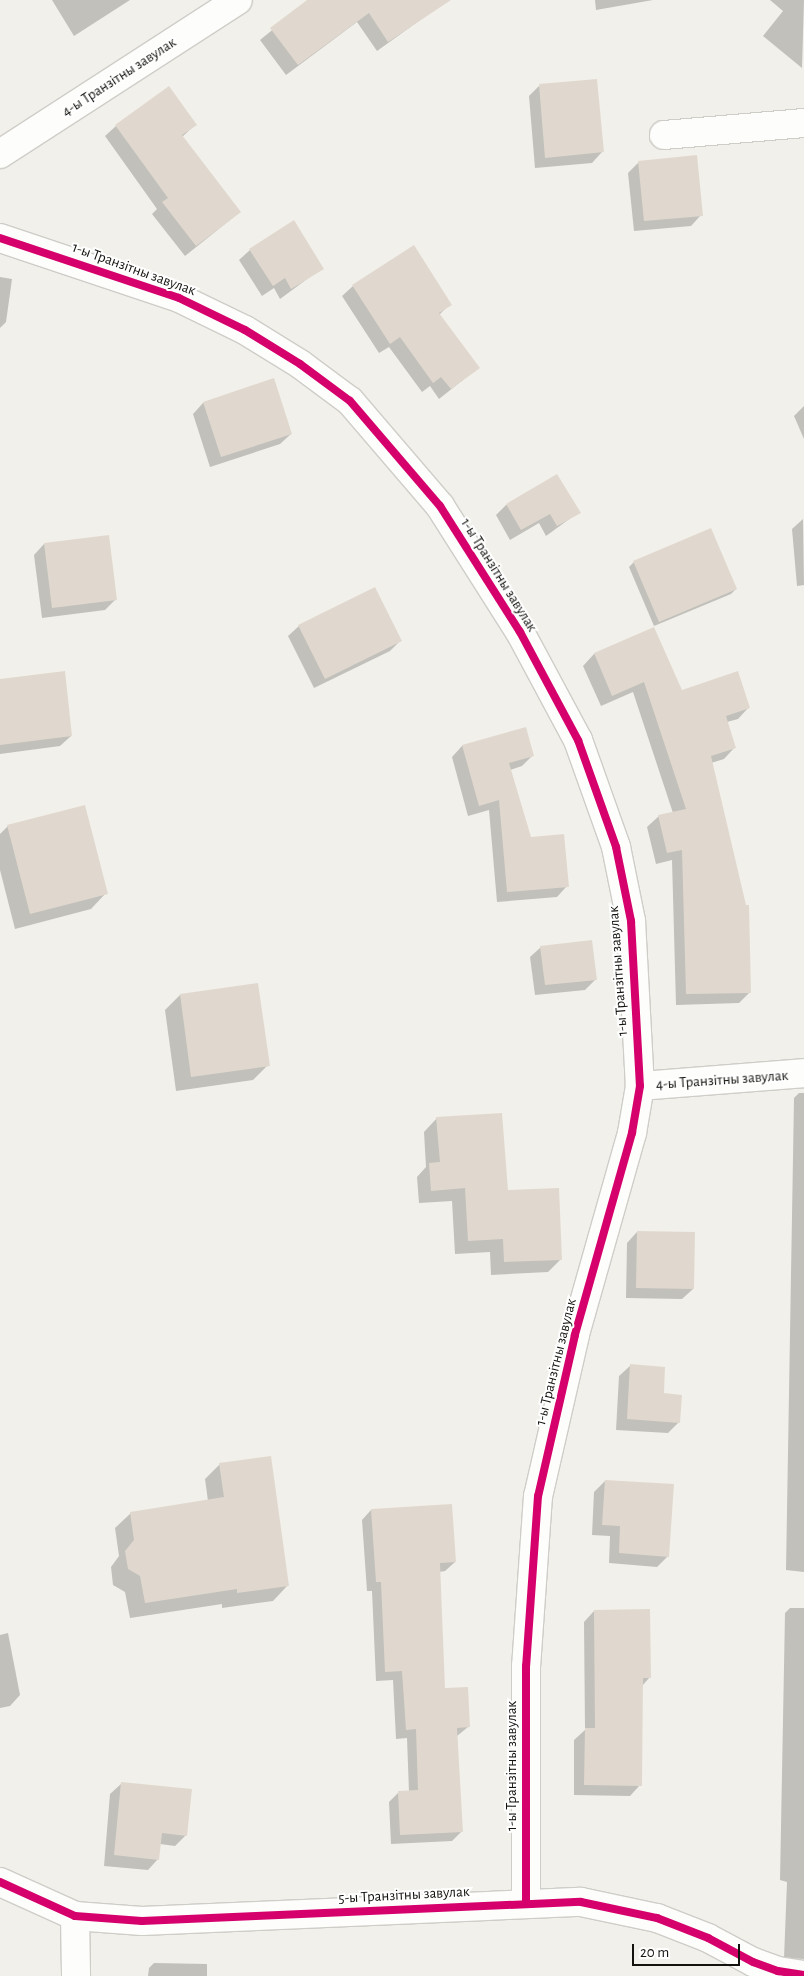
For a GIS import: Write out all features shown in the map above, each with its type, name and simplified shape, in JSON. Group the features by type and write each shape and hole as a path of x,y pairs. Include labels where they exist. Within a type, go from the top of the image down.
{"street":[{"name":"4-ы Транзітны завулак","path":"0,154 238,0"},
{"path":"664,135 804,123"},
{"name":"1-ы Транзітны завулак","path":"0,238 179,298 285,355 350,401 440,506 520,632 578,740 616,847 631,921 640,1086 632,1134 575,1335 538,1496 526,1666 526,1903"},
{"name":"4-ы Транзітны завулак","path":"640,1086 804,1073"},
{"name":"5-ы Транзітны завулак","path":"0,1882 74,1916 142,1921 581,1902 624,1909 708,1938 751,1969 804,1975"},
{"path":"74,1916 76,1976"}],"building":[{"path":"307,0 451,0 388,42 369,13 298,65 270,28"},
{"path":"597,79 604,152 545,158 539,84"},
{"path":"169,86 197,125 182,135 241,212 196,246 162,202 168,198 115,125"},
{"path":"697,155 703,216 644,221 638,161"},
{"path":"294,220 324,269 291,289 285,278 273,286 249,249"},
{"path":"414,245 452,305 439,313 480,368 451,389 441,377 433,383 400,337 390,344 352,285"},
{"path":"274,378 292,434 221,457 203,402"},
{"path":"557,474 581,513 557,526 550,514 521,530 506,504"},
{"path":"711,528 737,589 659,622 633,561"},
{"path":"109,535 117,600 52,608 44,543"},
{"path":"375,587 402,641 325,679 298,625"},
{"path":"654,627 682,690 738,671 750,708 726,716 736,748 711,756 746,905 749,905 751,993 686,994 682,850 667,853 658,815 686,809 644,682 612,696 594,653"},
{"path":"65,671 72,736 0,745 0,679"},
{"path":"526,727 534,756 509,763 531,837 564,834 569,887 507,892 499,800 479,806 462,745"},
{"path":"85,805 108,894 30,914 7,825"},
{"path":"592,940 597,980 545,985 540,946"},
{"path":"258,983 270,1066 191,1077 180,994"},
{"path":"502,1113 508,1190 559,1188 562,1260 504,1262 503,1239 468,1241 465,1188 431,1191 429,1163 440,1162 436,1117"},
{"path":"637,1231 695,1232 694,1289 636,1288"},
{"path":"630,1364 665,1367 664,1393 682,1395 680,1423 627,1419"},
{"path":"271,1456 289,1586 237,1593 237,1589 145,1603 140,1576 128,1569 125,1551 134,1540 130,1512 224,1497 219,1463"},
{"path":"605,1480 674,1484 669,1557 619,1553 620,1526 602,1525"},
{"path":"452,1504 456,1562 440,1563 445,1688 468,1687 470,1727 457,1728 463,1832 400,1835 398,1791 418,1790 416,1729 406,1730 402,1671 385,1672 381,1582 376,1582 371,1509"},
{"path":"650,1609 651,1678 643,1678 642,1786 584,1785 585,1728 595,1728 594,1610"},
{"path":"121,1782 192,1789 187,1836 162,1833 159,1860 114,1855"}],"cycle path":[{"path":"0,238 179,298 245,330 300,364 350,401 440,506 520,632 578,740 616,847 631,921 640,1086 632,1133 575,1335 538,1496 526,1666 526,1903"},
{"path":"0,1882 75,1916 142,1921 581,1902 657,1918 708,1938 753,1962 778,1971 804,1975"}]}
